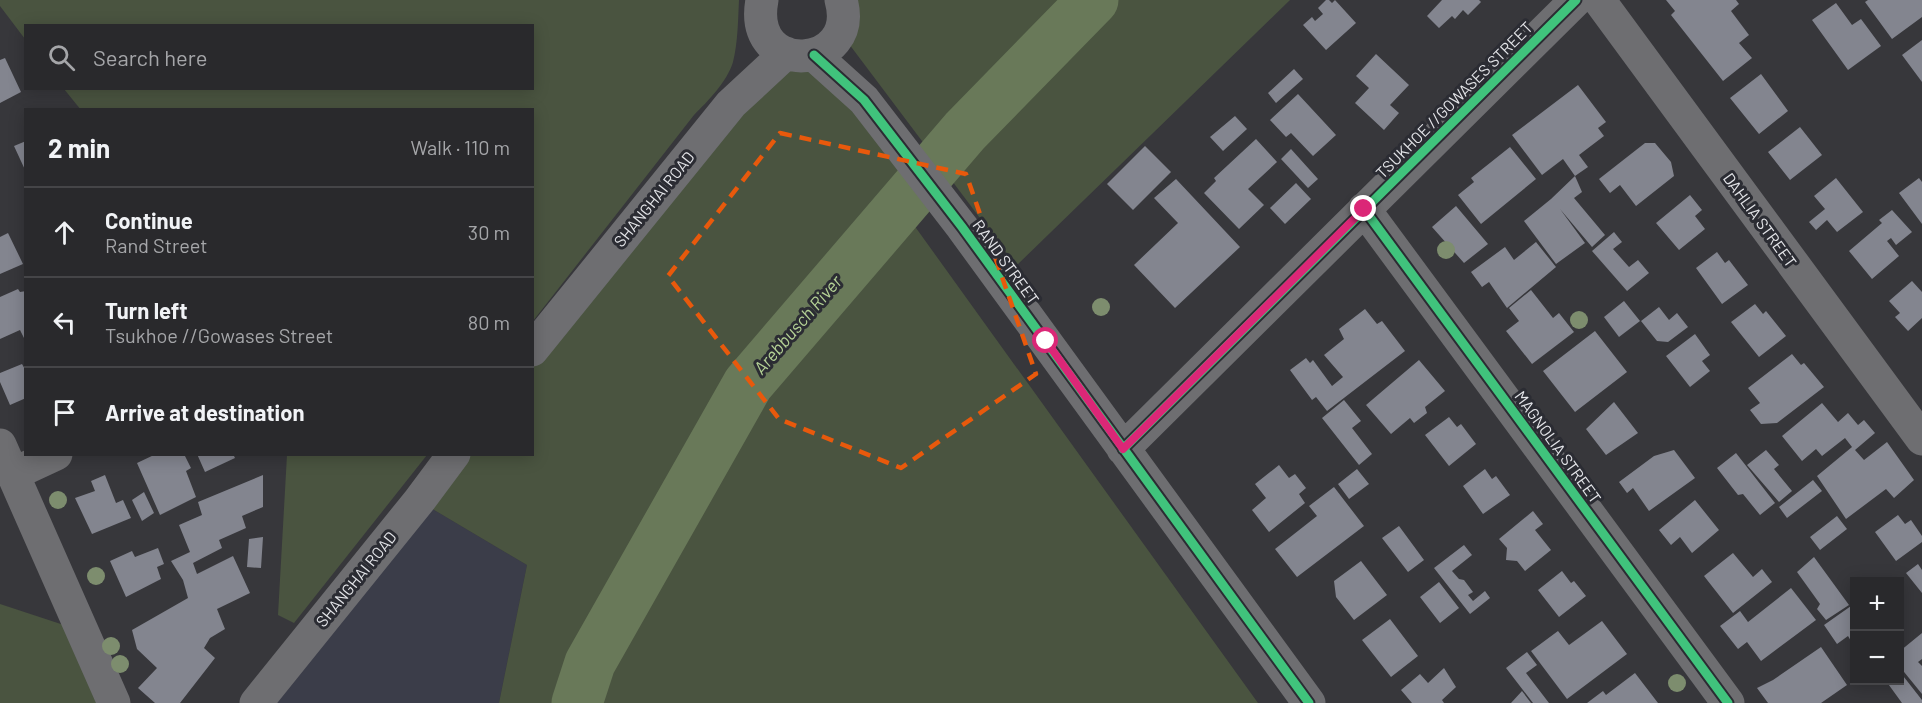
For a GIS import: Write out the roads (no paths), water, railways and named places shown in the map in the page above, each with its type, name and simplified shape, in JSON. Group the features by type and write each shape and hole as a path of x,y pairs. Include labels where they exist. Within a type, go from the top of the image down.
{"street":[{"path":"840,32 844,12 841,0"},
{"name":"TSUKHOE //GOWASES STREET","path":"1123,449 1576,0"},
{"name":"DAHLIA STREET","path":"1599,0 1922,439"},
{"name":"SHANGHAI ROAD","path":"534,348 731,104 781,35 834,42 840,32"},
{"name":"RAND STREET","path":"840,32 868,105"},
{"name":"RAND STREET","path":"781,35 868,105 962,227 1309,703"},
{"name":"MAGNOLIA STREET","path":"1364,209 1728,703"},
{"path":"39,456 6,460 114,703"},
{"name":"SHANGHAI ROAD","path":"256,703 453,456"}],"waterway":[{"name":"Arebbusch River","path":"577,703 590,663 748,384 965,131 1093,0"}]}
